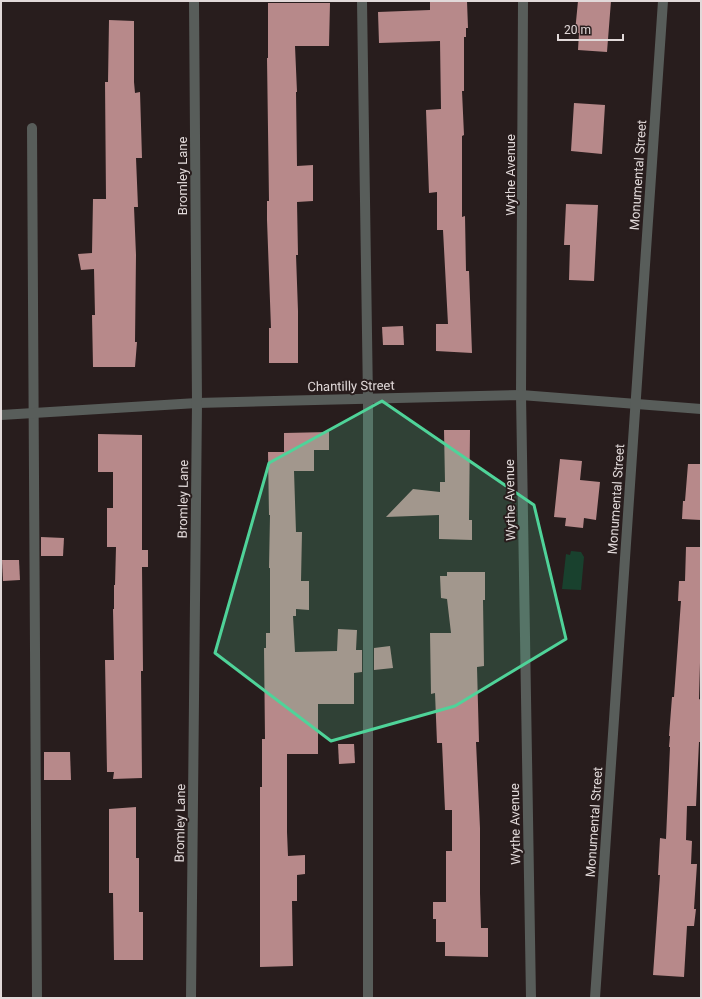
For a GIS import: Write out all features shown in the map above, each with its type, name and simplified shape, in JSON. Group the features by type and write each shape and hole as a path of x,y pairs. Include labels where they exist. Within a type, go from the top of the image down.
{"street":[{"name":"Bromley Lane","path":"191,998 197,403 194,1"},
{"path":"362,1 368,399 368,998"},
{"name":"Wythe Avenue","path":"524,1 522,395 530,998"},
{"name":"Monumental Street","path":"595,998 663,1"},
{"path":"32,128 37,998"},
{"name":"Chantilly Street","path":"1,415 197,403 522,395 701,409"}],"highlighted area":[{"path":"382,401 534,505 566,639 455,706 331,741 215,653 269,463"}],"shaded area":[{"path":"571,551 581,552 584,557 581,590 562,589 566,554 570,555"}],"building":[{"path":"430,1 467,1 468,28 466,28 466,37 464,37 464,91 462,91 464,135 462,136 462,217 465,216 466,271 469,271 472,353 436,351 436,324 448,324 443,230 437,230 437,192 429,193 426,110 441,109 440,41 379,43 378,12 430,10"},
{"path":"578,1 611,1 607,52 578,50 579,33 575,32"},
{"path":"268,3 330,3 329,46 295,46 297,92 297,166 313,165 313,201 297,202 298,255 296,255 298,363 269,363 269,328 271,328 267,220 267,201 269,201 267,58"},
{"path":"109,20 134,21 134,82 135,93 140,92 142,158 136,158 138,207 134,207 136,255 135,342 137,342 135,367 93,367 92,315 95,315 94,269 81,270 78,254 92,253 93,199 106,199 105,82 108,82"},
{"path":"574,103 605,105 602,154 571,151"},
{"path":"566,204 598,205 594,281 569,280 570,245 564,245"},
{"path":"403,326 404,345 383,345 382,327"},
{"path":"444,430 470,430 469,520 472,520 472,540 439,539 439,515 386,517 413,489 440,492 440,482 445,482"},
{"path":"329,432 329,450 314,450 314,471 294,471 296,532 302,532 301,581 309,581 309,610 296,609 296,616 293,616 295,652 337,651 338,629 357,630 356,650 362,650 362,672 354,673 354,704 318,704 318,754 287,754 288,856 305,855 305,874 297,875 297,901 292,901 293,966 260,967 260,787 262,787 262,739 265,739 264,648 266,648 266,633 270,633 270,515 268,452 284,452 284,433"},
{"path":"98,434 142,435 142,550 148,550 148,567 142,567 142,778 113,779 114,772 107,772 105,660 114,660 113,609 116,547 107,547 107,508 113,508 113,472 98,472"},
{"path":"560,459 582,461 580,480 600,482 596,520 584,518 583,528 565,526 566,518 554,517"},
{"path":"688,464 701,464 701,520 682,519"},
{"path":"41,537 64,538 63,556 41,556"},
{"path":"686,547 701,547 701,663 699,699 701,700 701,742 699,742 696,806 687,806 686,840 692,841 691,864 697,864 694,909 696,909 694,926 687,926 684,977 653,975 660,875 658,875 660,838 666,839 670,747 669,736 672,697 674,697 681,601 678,601 679,581 685,581"},
{"path":"2,560 19,560 20,580 3,581"},
{"path":"447,572 485,572 485,600 483,600 484,666 477,667 479,742 476,742 480,828 481,928 488,928 488,957 445,956 445,942 436,942 436,919 433,919 433,902 446,902 446,851 452,851 452,810 445,810 442,743 437,743 435,693 431,694 430,633 451,633 447,599 441,598 440,576 447,576"},
{"path":"390,646 393,668 374,670 374,648"},
{"path":"338,744 354,744 355,763 339,764"},
{"path":"44,752 70,752 71,780 44,780"},
{"path":"136,807 136,858 139,858 139,912 143,912 143,960 114,960 113,893 109,893 109,809"}]}
